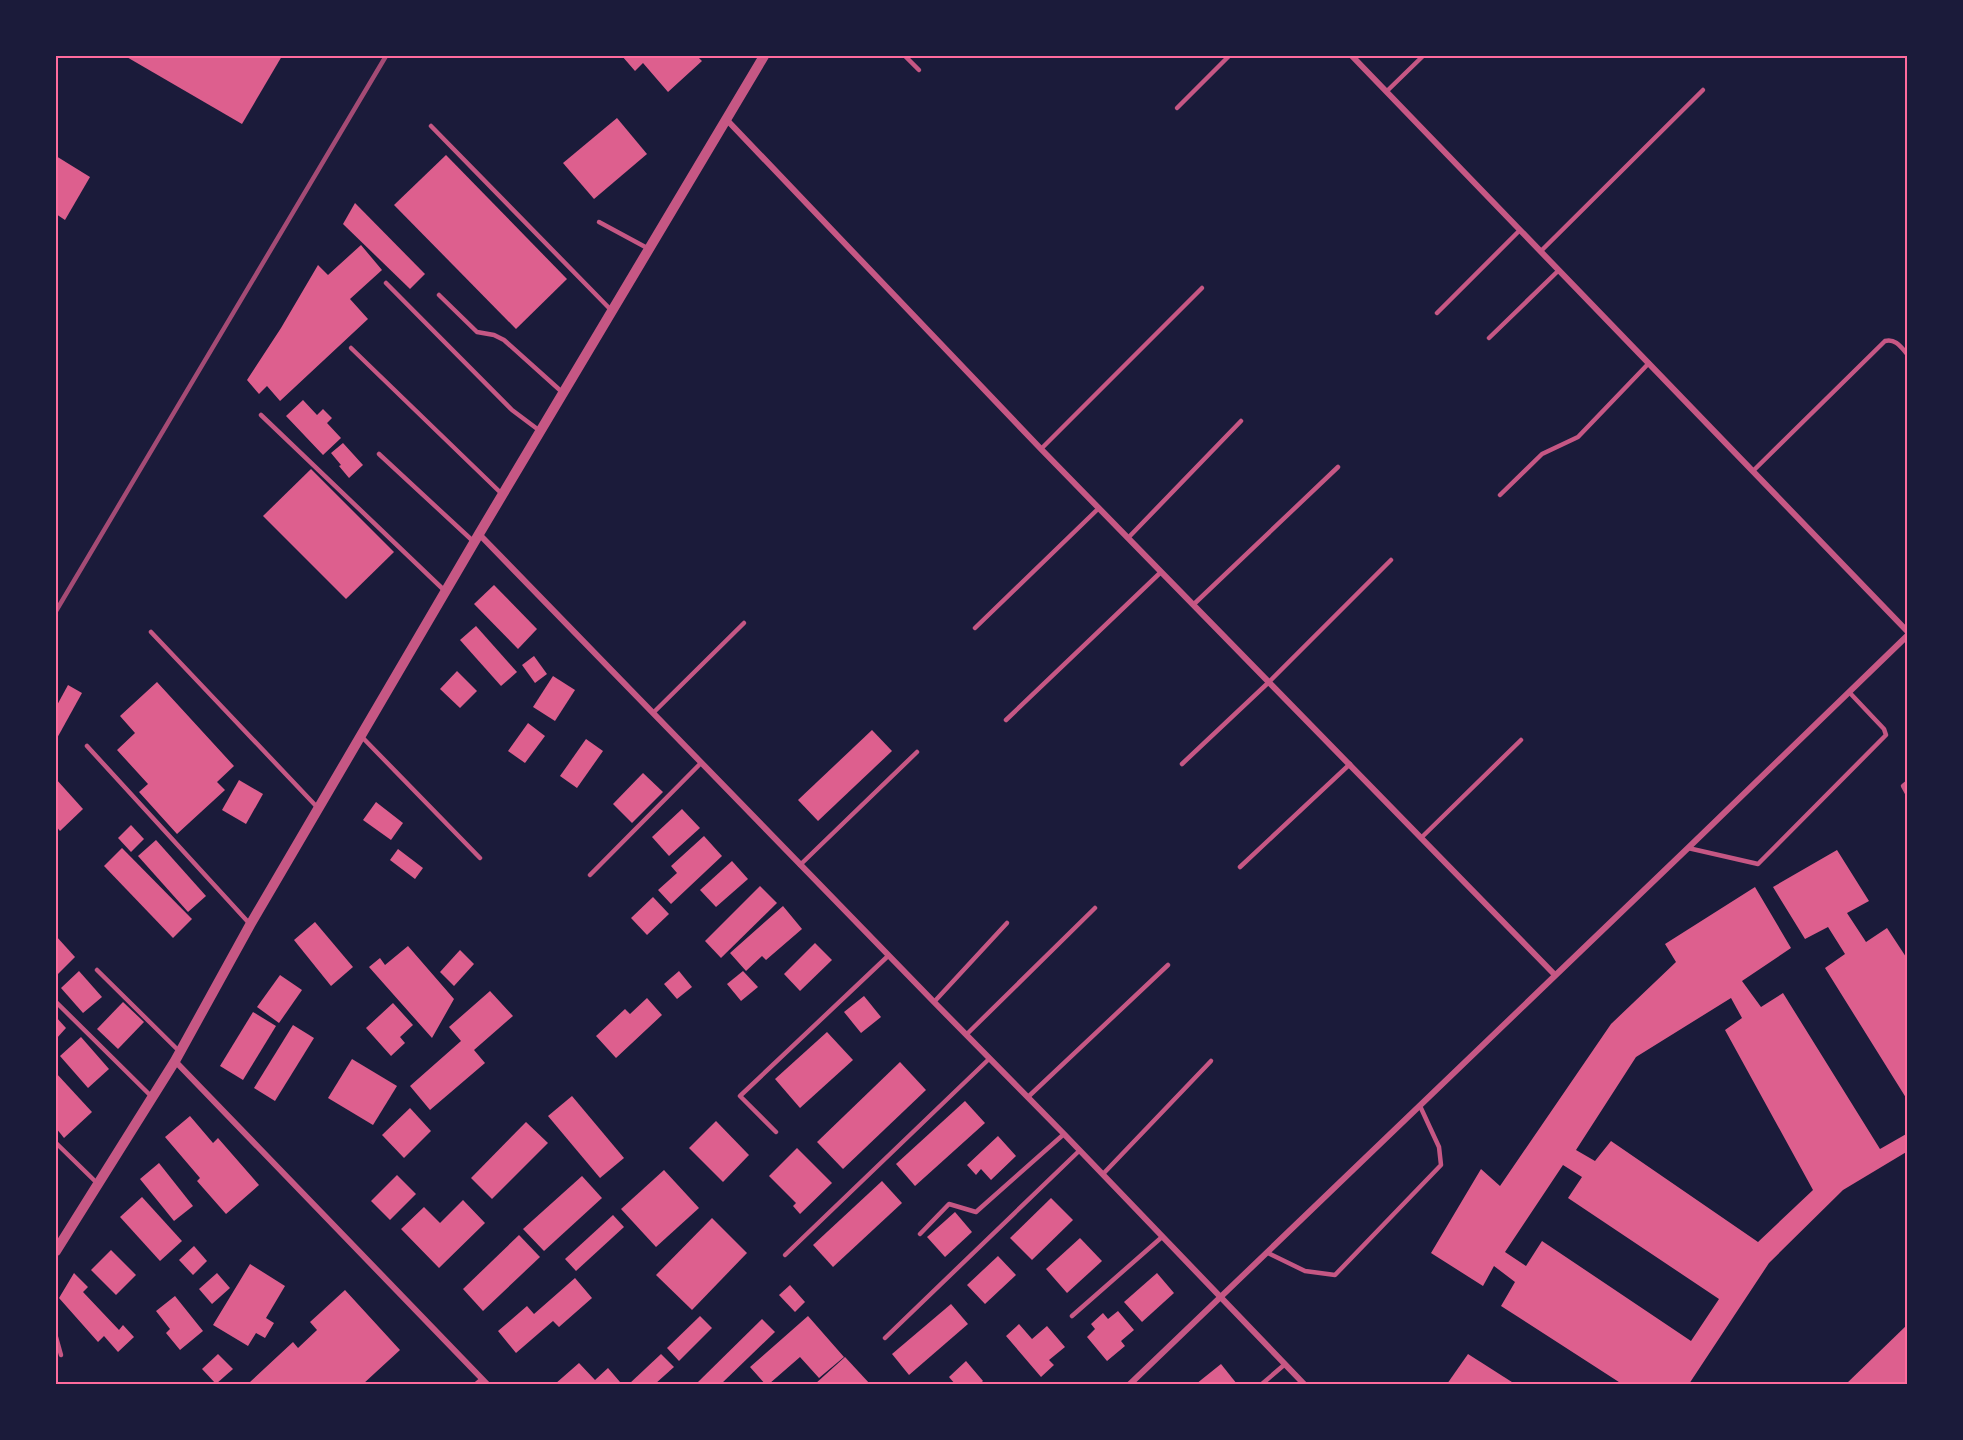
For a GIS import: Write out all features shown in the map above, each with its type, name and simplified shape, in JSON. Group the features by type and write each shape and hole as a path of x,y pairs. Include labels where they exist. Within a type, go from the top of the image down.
{"street":[{"path":"56,1248 177,1057 250,925 540,430 764,56"},
{"path":"1130,1384 1688,848 1908,633 1352,56"},
{"path":"726,119 1041,449 1555,975"},
{"path":"477,538 653,713 888,956 967,1034 1304,1384"},
{"path":"177,1057 488,1384"}],"lane":[{"path":"905,56 919,70"},
{"path":"1177,108 1229,56"},
{"path":"1387,91 1423,56"},
{"path":"1541,251 1703,90"},
{"path":"431,126 612,311"},
{"path":"599,222 649,249"},
{"path":"1437,313 1520,230"},
{"path":"1489,338 1559,270"},
{"path":"386,283 512,410 540,430"},
{"path":"1041,449 1202,288"},
{"path":"439,295 477,332 494,335 504,340 563,393"},
{"path":"1753,471 1885,340 1890,339 1895,342 1908,354"},
{"path":"351,348 503,495"},
{"path":"1500,495 1542,454 1578,437 1649,363"},
{"path":"261,415 446,592"},
{"path":"1128,538 1241,421"},
{"path":"379,454 477,538"},
{"path":"1193,605 1338,467"},
{"path":"975,628 1099,508"},
{"path":"1182,764 1269,682 1391,560"},
{"path":"1006,720 1161,572"},
{"path":"653,713 744,623"},
{"path":"151,632 319,809"},
{"path":"1688,848 1758,864 1886,735 1884,729 1849,692"},
{"path":"362,737 480,858"},
{"path":"1422,837 1521,740"},
{"path":"87,746 250,925"},
{"path":"800,865 917,752"},
{"path":"590,875 701,763"},
{"path":"1240,867 1350,764"},
{"path":"1908,782 1903,786 1908,795"},
{"path":"967,1034 1095,908"},
{"path":"934,1002 1007,924"},
{"path":"776,1132 740,1096 888,956"},
{"path":"1028,1097 1168,965"},
{"path":"97,970 177,1057"},
{"path":"56,1002 152,1097"},
{"path":"785,1256 989,1059"},
{"path":"1103,1174 1211,1061"},
{"path":"1268,1252 1305,1271 1335,1275 1441,1165 1439,1148 1420,1106"},
{"path":"920,1234 949,1204 976,1212 1064,1134"},
{"path":"56,1143 98,1184"},
{"path":"885,1338 1080,1151"},
{"path":"1072,1316 1162,1237"},
{"path":"56,1337 61,1355"},
{"path":"1262,1384 1284,1365"},
{"path":"476,1384 482,1379"}],"building":[{"path":"125,56 282,56 242,124"},
{"path":"622,56 697,56 702,61 668,92 643,63 635,71"},
{"path":"617,118 647,154 594,199 563,163"},
{"path":"446,155 567,279 516,329 394,205"},
{"path":"56,156 90,177 65,220 56,214"},
{"path":"355,203 425,274 410,289 343,224"},
{"path":"361,245 382,270 350,299 368,319 280,401 267,386 259,394 247,380 318,265 328,275"},
{"path":"303,400 317,415 323,409 332,418 327,423 341,438 323,455 286,416"},
{"path":"343,443 363,465 349,478 331,453"},
{"path":"311,469 394,552 346,599 263,516"},
{"path":"494,585 537,629 518,649 474,604"},
{"path":"476,626 517,672 501,686 460,640"},
{"path":"534,656 547,674 535,683 522,665"},
{"path":"457,671 477,691 460,708 440,689"},
{"path":"553,676 575,690 555,721 533,707"},
{"path":"157,682 234,766 217,782 225,790 177,834 139,792 148,784 117,750 135,733 120,716"},
{"path":"68,685 82,693 56,740 56,707"},
{"path":"528,723 545,736 525,763 508,751"},
{"path":"872,730 892,751 818,821 798,800"},
{"path":"586,739 603,751 577,788 560,776"},
{"path":"643,773 663,792 632,823 613,804"},
{"path":"56,779 83,809 60,831 56,826"},
{"path":"239,780 263,794 246,824 222,810"},
{"path":"376,802 403,823 391,840 363,820"},
{"path":"682,809 700,828 669,856 652,837"},
{"path":"131,825 144,839 131,852 118,838"},
{"path":"704,836 722,856 671,904 658,890 677,873 671,866"},
{"path":"156,840 206,896 188,912 138,856"},
{"path":"122,848 192,919 173,938 104,866"},
{"path":"398,849 423,868 415,879 390,860"},
{"path":"1837,850 1869,901 1847,913 1866,942 1887,928 1908,960 1908,1101 1825,968 1845,954 1828,927 1805,939 1773,887"},
{"path":"732,861 748,879 716,907 700,890"},
{"path":"760,886 777,903 721,958 705,941"},
{"path":"1755,887 1791,948 1742,981 1761,1007 1783,993 1880,1149 1908,1133 1908,1151 1843,1190 1769,1263 1689,1384 1622,1384 1501,1306 1515,1282 1494,1266 1483,1286 1431,1253 1481,1169 1500,1186 1611,1024 1676,962 1665,944","holes":["1731,998 1742,1018 1725,1030 1813,1190 1758,1242 1611,1141 1595,1161 1576,1150 1636,1057","1563,1165 1582,1177 1568,1198 1719,1299 1691,1341 1542,1241 1526,1266 1505,1252"]},
{"path":"653,897 669,914 647,935 631,918"},
{"path":"783,906 802,929 766,960 762,956 746,971 730,953"},
{"path":"315,922 353,967 331,986 294,940"},
{"path":"56,936 75,957 56,976"},
{"path":"815,943 832,960 800,991 784,974"},
{"path":"408,946 454,999 432,1038 369,967 380,958 385,965"},
{"path":"460,950 474,964 454,986 440,972"},
{"path":"79,971 102,997 83,1013 61,988"},
{"path":"679,971 692,987 677,999 664,984"},
{"path":"743,971 758,987 741,1001 727,984"},
{"path":"280,975 302,990 279,1023 257,1007"},
{"path":"490,991 513,1016 474,1050 485,1063 430,1110 410,1086 461,1041 449,1027"},
{"path":"864,996 881,1017 861,1033 844,1012"},
{"path":"647,998 662,1015 616,1058 596,1036 625,1009 630,1014"},
{"path":"123,1002 144,1022 118,1049 97,1029"},
{"path":"393,1003 413,1025 400,1037 405,1043 391,1056 366,1028"},
{"path":"253,1012 276,1026 243,1080 220,1066"},
{"path":"56,1017 66,1028 56,1039"},
{"path":"293,1025 314,1038 275,1101 254,1088"},
{"path":"827,1032 853,1060 800,1108 775,1079"},
{"path":"81,1037 109,1069 88,1088 60,1056"},
{"path":"352,1059 397,1086 373,1125 328,1098"},
{"path":"900,1062 926,1090 843,1169 817,1142"},
{"path":"56,1073 92,1112 64,1138 56,1128"},
{"path":"572,1096 624,1158 600,1178 548,1116"},
{"path":"965,1101 985,1123 915,1186 896,1164"},
{"path":"410,1108 431,1131 404,1158 382,1135"},
{"path":"190,1116 213,1143 218,1138 259,1185 226,1214 197,1181 200,1178 165,1137"},
{"path":"716,1121 749,1155 723,1182 689,1148"},
{"path":"526,1122 548,1143 492,1199 471,1178"},
{"path":"998,1136 1016,1156 991,1180 981,1169 976,1175 967,1165"},
{"path":"797,1148 832,1183 800,1214 793,1206 796,1203 769,1176"},
{"path":"159,1163 193,1206 174,1221 140,1179"},
{"path":"664,1170 699,1208 656,1247 621,1209"},
{"path":"397,1175 416,1194 390,1220 371,1201"},
{"path":"582,1176 602,1198 544,1251 523,1229"},
{"path":"882,1181 902,1203 833,1267 813,1245"},
{"path":"142,1197 182,1241 160,1261 120,1217"},
{"path":"1051,1198 1073,1220 1032,1260 1010,1238"},
{"path":"463,1200 485,1223 439,1268 401,1229 424,1207 440,1223"},
{"path":"955,1212 972,1232 945,1257 927,1237"},
{"path":"613,1215 624,1227 576,1271 565,1259"},
{"path":"712,1218 747,1253 692,1310 656,1275"},
{"path":"519,1235 540,1257 483,1311 463,1289"},
{"path":"1080,1238 1102,1261 1067,1293 1046,1269"},
{"path":"194,1246 207,1261 193,1275 179,1260"},
{"path":"111,1250 136,1275 116,1295 91,1270"},
{"path":"998,1256 1016,1275 985,1304 967,1285"},
{"path":"250,1264 285,1286 266,1318 274,1323 265,1338 256,1333 248,1346 213,1325"},
{"path":"74,1273 88,1287 83,1292 119,1330 123,1325 134,1337 118,1352 104,1336 98,1342 59,1298"},
{"path":"217,1273 230,1288 212,1304 199,1289"},
{"path":"1157,1273 1174,1293 1142,1322 1124,1302"},
{"path":"575,1278 592,1298 559,1327 553,1321 516,1353 498,1331 527,1306 534,1314"},
{"path":"790,1285 805,1302 795,1312 779,1295"},
{"path":"345,1290 400,1350 363,1384 252,1384 250,1382 293,1342 298,1348 317,1330 310,1322"},
{"path":"175,1296 203,1331 180,1350 166,1333 170,1329 156,1311"},
{"path":"951,1304 968,1324 909,1375 892,1354"},
{"path":"1118,1311 1134,1330 1121,1341 1125,1346 1107,1361 1087,1337 1095,1329 1091,1324 1103,1313 1108,1319"},
{"path":"700,1316 712,1328 679,1361 667,1348"},
{"path":"808,1316 844,1357 819,1378 800,1357 769,1384 765,1384 750,1367"},
{"path":"762,1319 775,1332 721,1384 698,1382"},
{"path":"1019,1324 1032,1339 1047,1326 1065,1347 1049,1360 1054,1365 1041,1377 1006,1336"},
{"path":"1908,1324 1908,1384 1846,1384"},
{"path":"218,1354 233,1369 216,1384 202,1369"},
{"path":"661,1354 674,1367 655,1384 629,1384"},
{"path":"1468,1354 1515,1384 1447,1384"},
{"path":"845,1357 870,1384 815,1384"},
{"path":"966,1361 983,1381 980,1384 955,1384 949,1377"},
{"path":"579,1363 595,1380 608,1368 620,1382 618,1384 555,1384"},
{"path":"1221,1364 1237,1384 1196,1384"}],"railway":[{"path":"56,611 386,56"}]}
